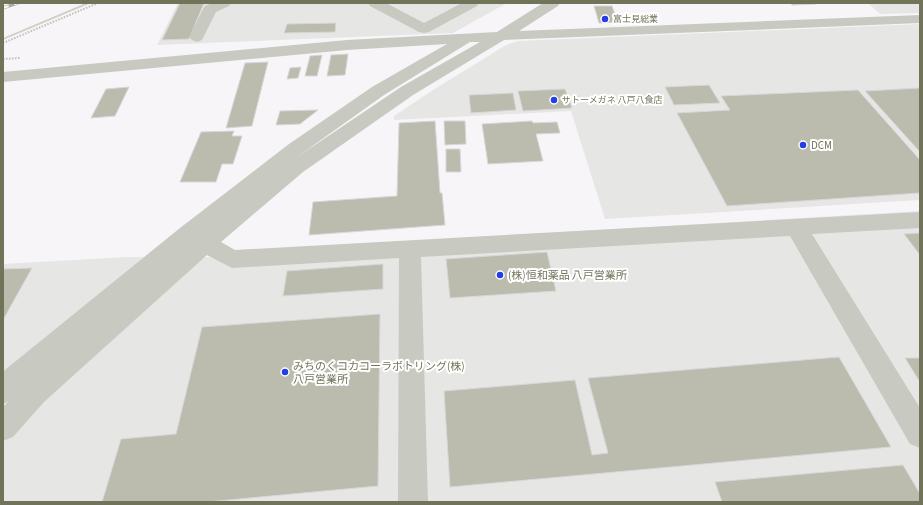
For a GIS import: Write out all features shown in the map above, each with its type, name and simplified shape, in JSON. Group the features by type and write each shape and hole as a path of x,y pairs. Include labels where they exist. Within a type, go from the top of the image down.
{"street":[{"path":"198,37 210,9 224,3"},
{"path":"375,3 424,29 472,3"},
{"path":"3,391 15,378 197,239 296,167 497,30 553,3"},
{"path":"3,77 340,46 467,38 497,30 920,19"},
{"path":"3,427 34,393 197,239 308,140 378,91 467,38"},
{"path":"197,239 232,259 920,220"},
{"path":"796,227 920,434"},
{"path":"410,250 413,502"}],"path":[{"path":"3,43 98,3"}],"shaded area":[{"path":"178,3 507,3 453,33 157,45"},
{"path":"868,3 920,3 920,13 880,14"},
{"path":"920,24 920,200 605,219 571,111 394,120 394,116 433,90 506,45 518,41"},
{"path":"920,211 920,502 3,502 3,264 127,257 213,257 240,251"}],"building":[{"path":"180,3 204,3 189,39 162,40"},
{"path":"790,3 815,3 816,4 792,5"},
{"path":"594,6 612,6 618,22 599,23"},
{"path":"336,23 335,32 284,33 287,24"},
{"path":"348,54 345,75 327,76 331,55"},
{"path":"322,55 317,76 305,76 310,56"},
{"path":"268,62 252,126 226,128 245,63"},
{"path":"301,67 298,78 287,79 290,68"},
{"path":"709,85 720,103 674,105 665,87"},
{"path":"129,87 115,116 91,118 106,89"},
{"path":"920,88 920,152 865,91"},
{"path":"565,89 572,108 523,111 518,91"},
{"path":"858,90 920,160 920,193 727,206 677,113 730,110 721,96"},
{"path":"513,93 516,110 471,113 469,95"},
{"path":"318,110 300,124 276,125 280,111"},
{"path":"435,121 440,193 442,193 445,225 309,235 313,202 397,196 399,123"},
{"path":"444,121 465,121 466,144 445,145"},
{"path":"532,121 533,123 557,122 560,133 536,134 543,161 488,164 482,124"},
{"path":"234,131 232,136 242,136 233,164 222,164 216,182 180,182 201,132"},
{"path":"446,149 460,149 461,172 446,172"},
{"path":"920,233 920,255 904,234"},
{"name":"(株)恒和薬品 八戸営業所","path":"547,252 556,291 450,298 446,259"},
{"path":"383,264 383,289 283,296 287,271"},
{"path":"32,268 3,320 3,269"},
{"name":"みちのくコカコーラボトリング(株) 八戸営業所","path":"380,314 378,486 207,502 102,502 121,439 176,434 202,327"},
{"path":"839,357 891,447 450,487 444,391 575,380 592,455 608,453 588,378"},
{"path":"905,358 920,358 920,382"},
{"path":"903,465 920,494 920,502 722,502 715,482"}],"waterway":[{"path":"3,39 89,3"}],"railway":[{"path":"3,8 18,3"}],"place":[{"name":"富士見総業","path":"605,19"},
{"name":"サトーメガネ 八戸八食店","path":"554,100"},
{"name":"DCM","path":"803,145"},
{"name":"(株)恒和薬品 八戸営業所","path":"500,275"},
{"name":"みちのくコカコーラボトリング(株) 八戸営業所","path":"285,372"}]}
